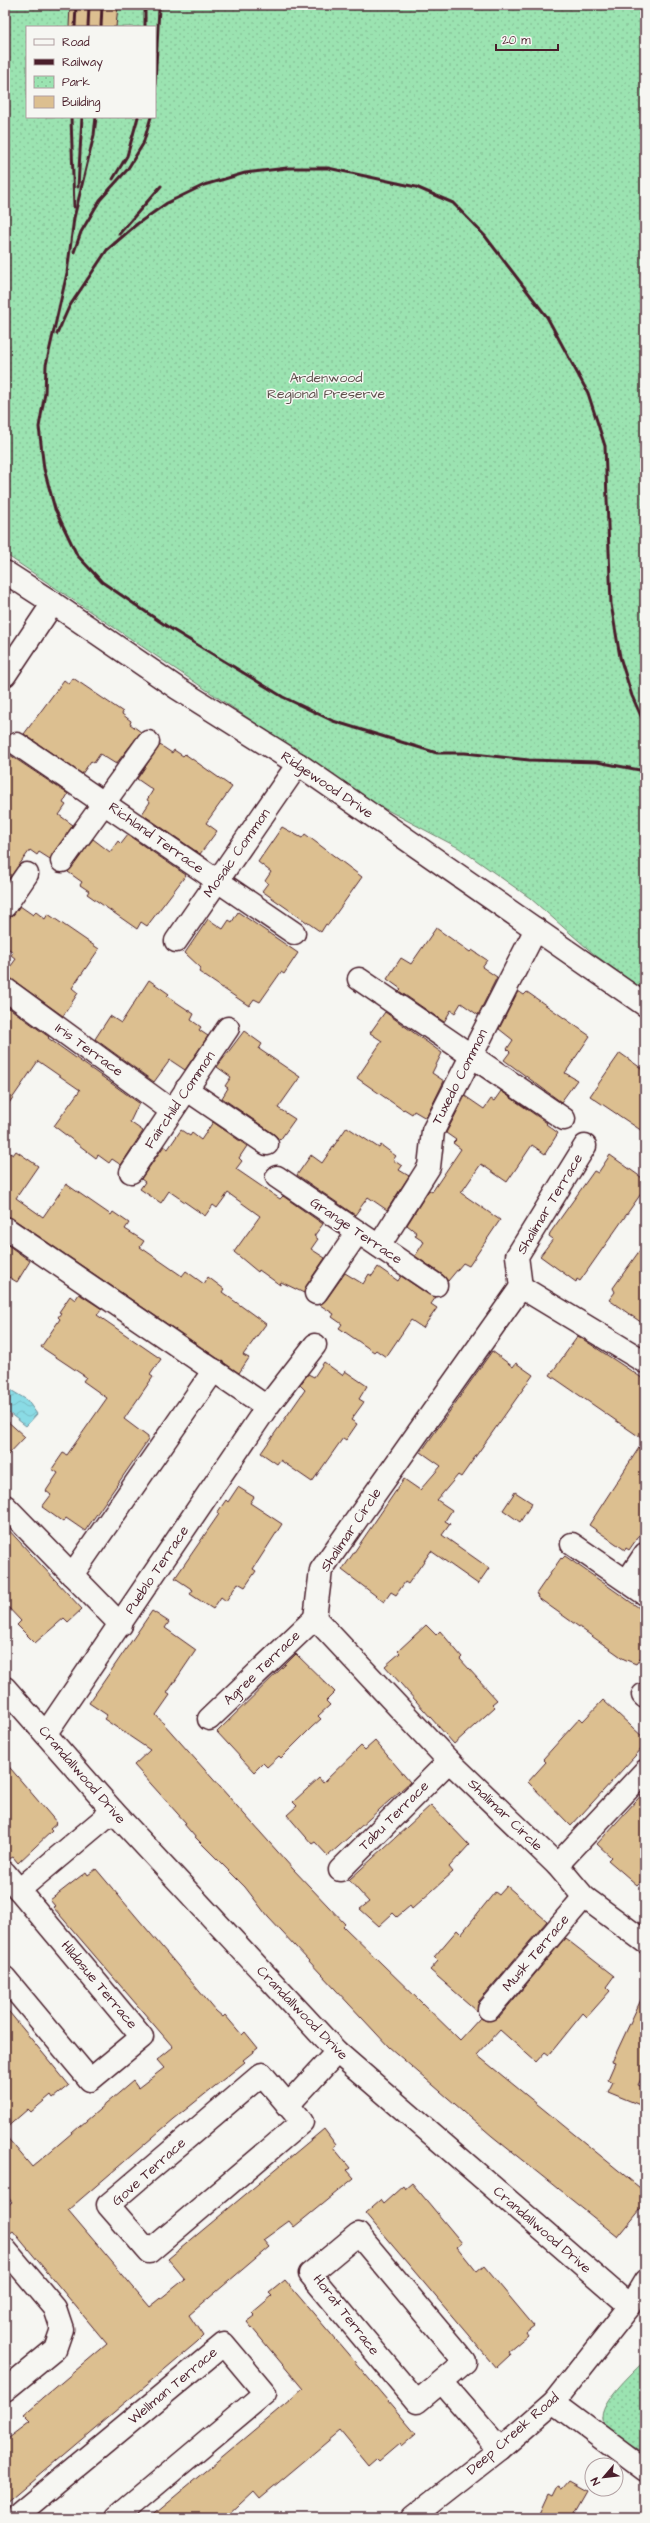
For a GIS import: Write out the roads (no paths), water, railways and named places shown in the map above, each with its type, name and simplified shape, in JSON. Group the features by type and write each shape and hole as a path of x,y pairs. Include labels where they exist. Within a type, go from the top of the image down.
{"street":[{"name":"Ridgewood Drive","path":"5,572 53,602 177,688 298,764 645,1005"},
{"path":"5,675 53,602"},
{"path":"62,861 148,742"},
{"name":"Richland Terrace","path":"18,744 294,933"},
{"name":"Mosaic Common","path":"176,941 298,764"},
{"path":"5,906 27,874"},
{"name":"Tuxedo Common","path":"380,1246 429,1167 433,1131 470,1054 536,929"},
{"path":"359,979 564,1119"},
{"name":"Iris Terrace","path":"5,989 172,1111"},
{"name":"Fairchild Common","path":"131,1172 228,1028"},
{"path":"186,1089 267,1144"},
{"name":"Shalimar Terrace","path":"521,1286 516,1256 585,1146"},
{"name":"Grange Terrace","path":"277,1177 380,1246 436,1286"},
{"path":"5,1228 267,1407"},
{"path":"316,1293 358,1232"},
{"path":"521,1286 645,1362"},
{"name":"Shalimar Circle","path":"521,1286 321,1570 315,1618 449,1761 557,1865 584,1897 645,1942"},
{"name":"Pueblo Terrace","path":"46,1733 121,1625 267,1407 315,1345"},
{"path":"72,1574 214,1370"},
{"path":"5,1506 121,1625"},
{"path":"572,1544 645,1594"},
{"path":"627,1581 645,1554"},
{"name":"Agree Terrace","path":"209,1719 315,1618"},
{"name":"Crandallwood Drive","path":"5,1688 46,1733 112,1811 337,2052 630,2306"},
{"name":"Tabu Terrace","path":"340,1870 449,1761"},
{"path":"557,1865 645,1771"},
{"path":"20,1890 112,1811"},
{"name":"Hildasue Terrace","path":"5,1873 142,2037 90,2080 5,1978"},
{"name":"Musk Terrace","path":"489,2009 584,1897"},
{"path":"288,2105 337,2052"},
{"name":"Gove Terrace","path":"262,2074 288,2105 302,2122 148,2252 108,2205 262,2074"},
{"name":"Horat Terrace","path":"358,2234 465,2362 442,2382 417,2402 310,2274 358,2234"},
{"path":"5,2249 54,2308 62,2329 55,2349 5,2390"},
{"name":"Deep Creek Road","path":"412,2518 500,2449 554,2402 630,2306 645,2281"},
{"name":"Wellman Terrace","path":"17,2518 20,2513 224,2344 265,2393 116,2518"},
{"path":"442,2382 500,2449"},
{"path":"554,2402 645,2470"}],"water":[{"path":"9,1389 27,1400 37,1414 26,1426 5,1410 5,1394"}],"railway":[{"path":"75,26 76,5"},
{"path":"88,26 89,5"},
{"path":"101,26 102,5"},
{"path":"156,66 159,8"},
{"path":"145,11 145,26"},
{"path":"71,118 74,207"},
{"path":"78,187 82,118"},
{"path":"96,118 94,135 74,218 67,273 46,365 45,393 39,427 44,469 55,509 77,555 102,582 168,627 283,697 333,721 437,753 465,753 529,760 597,762 645,771"},
{"path":"113,179 127,156 138,118"},
{"path":"74,252 81,232 100,200 127,170 143,144 151,118"},
{"path":"57,334 69,307 107,250 137,224 167,203 204,185 245,173 287,168 328,168 416,187 453,203 485,236 547,317 588,393 605,446 611,604 620,657 632,696 645,725"},
{"path":"119,234 161,186"}],"park label":[{"name":"Ardenwood Regional Preserve","path":"326,386"}]}
